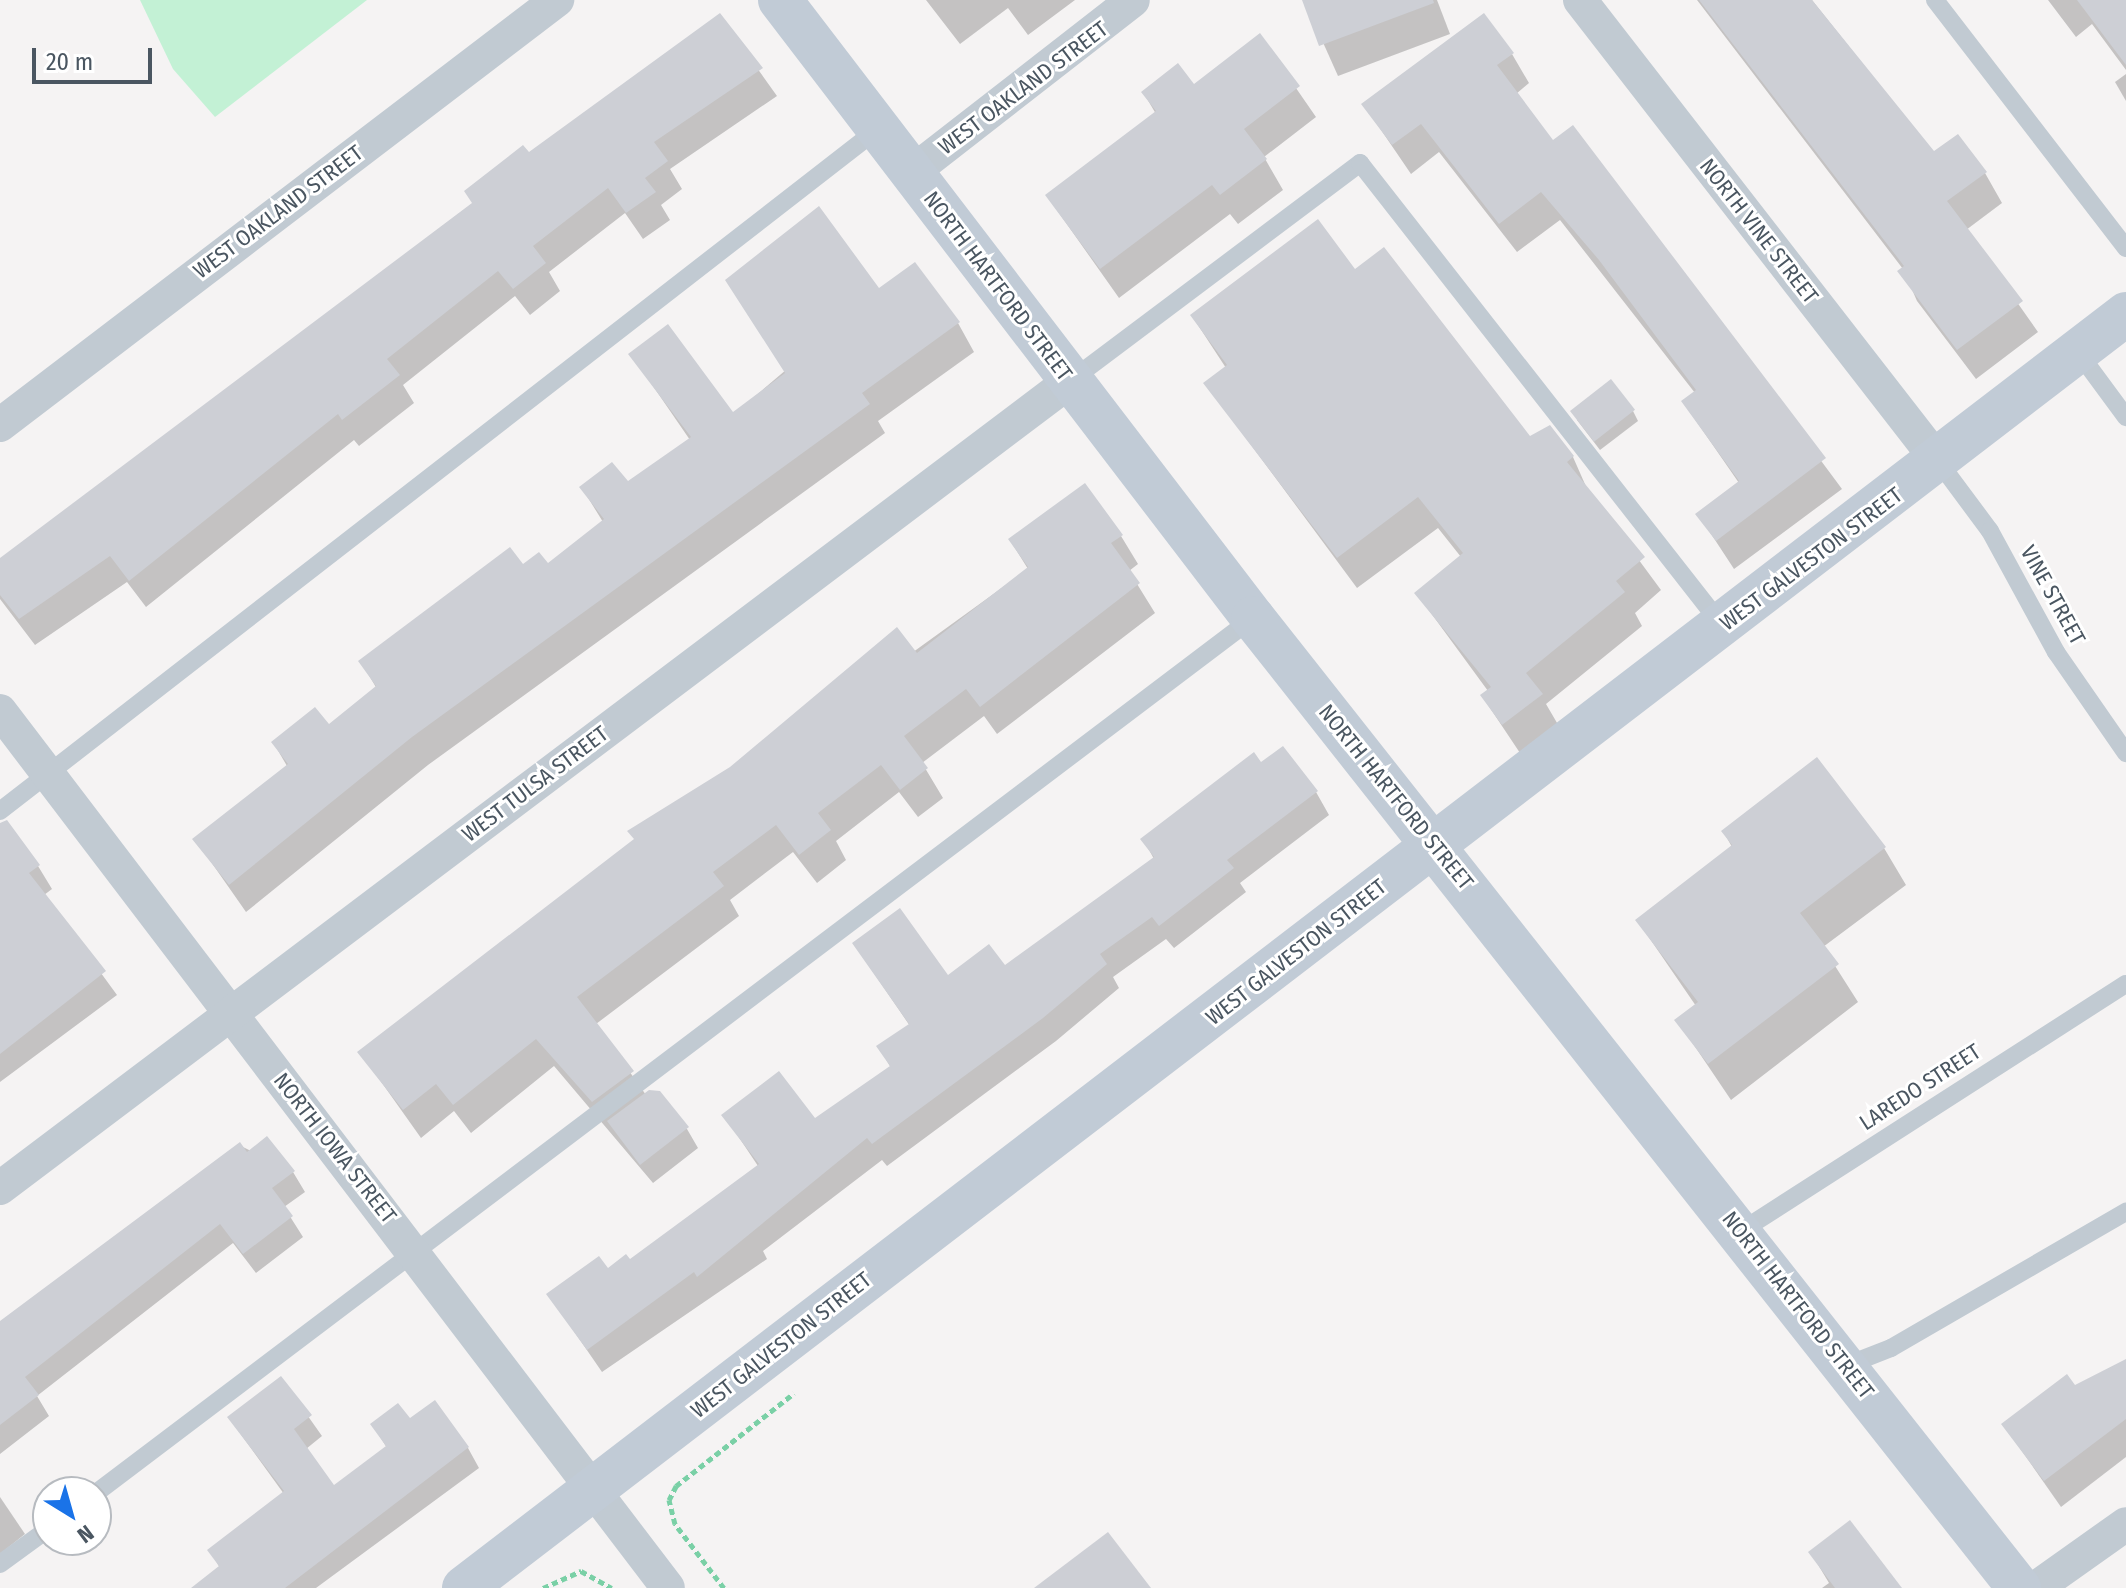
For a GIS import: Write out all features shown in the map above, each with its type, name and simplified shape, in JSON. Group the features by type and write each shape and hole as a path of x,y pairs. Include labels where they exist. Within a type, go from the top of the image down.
{"street":[{"name":"WEST OAKLAND STREET","path":"0,425 557,0"},
{"name":"NORTH HARTFORD STREET","path":"780,0 1253,618 1741,1231 2019,1588"},
{"name":"WEST OAKLAND STREET","path":"911,173 1133,0"},
{"name":"NORTH VINE STREET","path":"1580,0 1938,461"},
{"name":"WEST GALVESTON STREET","path":"464,1588 1436,846 2126,314"},
{"name":"WEST TULSA STREET","path":"0,1188 1070,381"},
{"name":"NORTH IOWA STREET","path":"0,711 417,1253 668,1588"},
{"path":"2036,1588 2126,1524"}],"lane":[{"path":"1935,0 2126,248"},
{"path":"0,811 878,129"},
{"path":"1070,381 1360,163 1723,626"},
{"path":"2078,352 2126,417"},
{"name":"VINE STREET","path":"1938,461 1990,531 2056,652 2126,753"},
{"path":"112,1481 1253,618"},
{"name":"LAREDO STREET","path":"1741,1231 2126,984"},
{"path":"1845,1366 1891,1348 2126,1212"},
{"path":"0,1564 32,1541"}],"path":[{"path":"724,1588 675,1524 669,1500 676,1486 798,1389"},
{"path":"543,1588 581,1571 612,1588"}],"green space":[{"path":"140,0 367,0 215,117 173,69"}],"building":[{"path":"1302,0 1433,0 1434,3 1319,46"},
{"path":"1699,0 1812,0 1934,151 1958,134 1987,172 1947,201 2023,301 1957,350 1897,271 1904,266"},
{"path":"2077,0 2126,0 2126,65"},
{"path":"720,13 763,68 654,142 668,161 645,178 656,192 626,213 608,188 533,246 546,263 513,289 498,271 387,359 400,375 342,420 338,414 129,581 110,556 19,619 0,595 0,558 472,203 464,191 523,145 529,152"},
{"path":"1484,13 1514,53 1497,65 1553,140 1573,125 1826,458 1716,541 1695,514 1739,481 1681,401 1696,390 1599,260 1541,192 1499,224 1421,124 1392,145 1361,104"},
{"path":"1260,33 1300,86 1244,129 1267,159 1220,195 1212,185 1100,269 1045,195 1156,111 1141,92 1178,63 1194,84"},
{"path":"819,206 879,288 915,262 960,322 862,393 870,404 412,737 229,885 192,839 288,764 271,742 315,707 329,724 376,686 358,661 510,547 523,564 539,552 548,563 604,519 579,487 612,462 628,481 691,437 628,354 668,324 733,412 785,373 725,280"},
{"path":"1318,219 1355,269 1384,247 1530,436 1550,425 1574,456 1567,462 1645,557 1616,581 1625,592 1526,673 1543,694 1502,725 1480,695 1491,687 1414,593 1463,553 1418,497 1337,558 1203,383 1227,365 1190,315"},
{"path":"1611,379 1635,410 1594,442 1570,411"},
{"path":"1085,483 1123,535 1111,543 1140,583 980,707 966,689 904,736 928,768 900,790 881,765 818,813 831,830 799,855 776,825 713,872 724,886 577,997 634,1071 592,1102 536,1039 453,1105 436,1084 403,1110 357,1052 634,839 627,831 730,767 897,627 917,653 1028,567 1008,539"},
{"path":"1283,746 1318,791 1227,860 1234,868 1159,926 1152,917 1100,954 1107,964 1043,1018 872,1144 867,1138 697,1277 694,1272 587,1350 546,1294 599,1256 608,1268 626,1254 630,1259 759,1164 721,1115 779,1071 815,1118 890,1066 876,1046 909,1024 852,943 900,908 948,975 989,944 1005,965 1154,857 1140,839 1254,752 1261,762"},
{"path":"1817,757 1886,847 1800,913 1839,964 1708,1064 1674,1020 1698,1002 1635,920 1732,845 1721,831"},
{"path":"7,820 40,865 29,873 106,971 0,1054 0,823"},
{"path":"649,1090 660,1091 689,1127 640,1165 607,1121"},
{"path":"267,1136 295,1171 272,1188 293,1216 243,1254 220,1224 25,1377 39,1395 0,1425 0,1321 240,1142 247,1152"},
{"path":"2126,1359 2126,1419 2044,1481 2001,1424 2067,1374 2075,1385"},
{"path":"281,1376 312,1415 294,1429 334,1485 386,1446 370,1424 398,1403 410,1418 435,1400 469,1447 285,1588 191,1588 219,1566 207,1550 284,1491 227,1417"},
{"path":"1850,1520 1902,1588 1835,1588 1808,1552"},
{"path":"1108,1532 1151,1588 1034,1588"}]}
